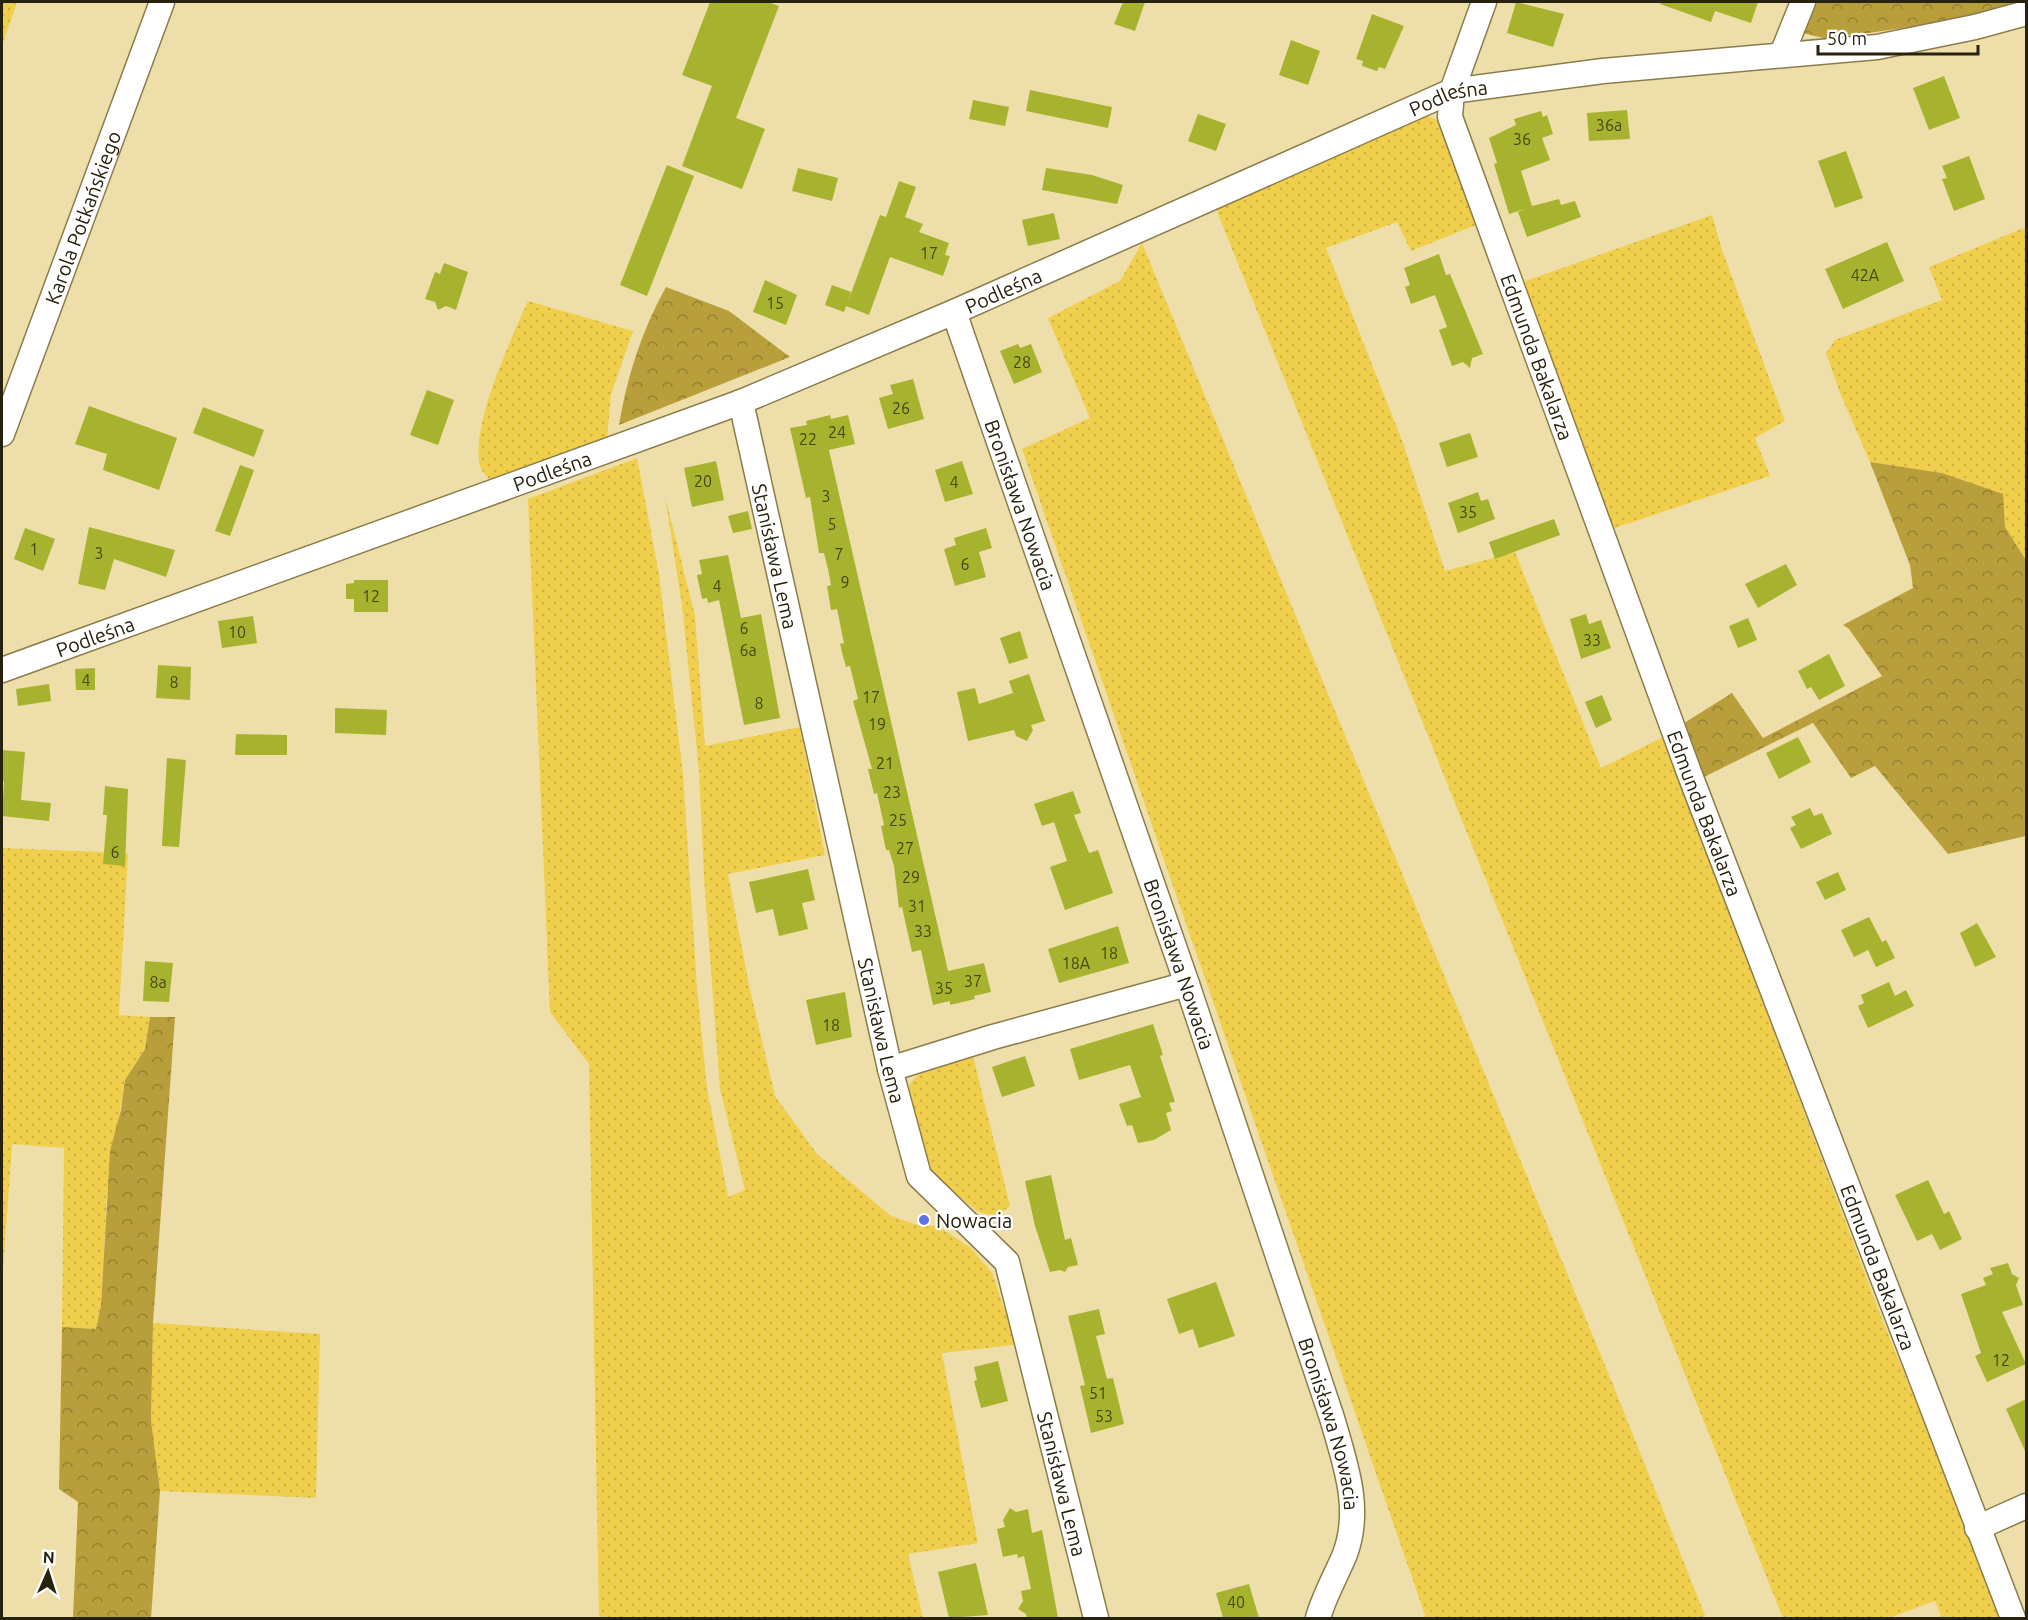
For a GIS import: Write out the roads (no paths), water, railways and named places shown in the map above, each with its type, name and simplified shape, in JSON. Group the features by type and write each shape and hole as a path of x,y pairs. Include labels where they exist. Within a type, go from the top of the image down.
{"street":[{"name":"Karola Potkańskiego","path":"2,434 162,2"},
{"name":"Edmunda Bakalarza","path":"1484,2 1452,90 1450,117 1499,257 1690,776 2013,1618"},
{"path":"1782,54 1803,2"},
{"name":"Podleśna","path":"2,670 741,402 954,312 1452,90 1603,72 1877,47 1976,27 2026,13"},
{"name":"Bronisława Nowacia","path":"954,312 1296,1305 1350,1484 1353,1518 1345,1553 1323,1600 1318,1618"},
{"name":"Stanisława Lema","path":"741,402 890,1069 919,1176 1008,1262 1096,1618"},
{"path":"890,1069 993,1037 1187,984"},
{"path":"1977,1528 2026,1506"}],"place":[{"name":"Nowacia","path":"924,1220"}]}
